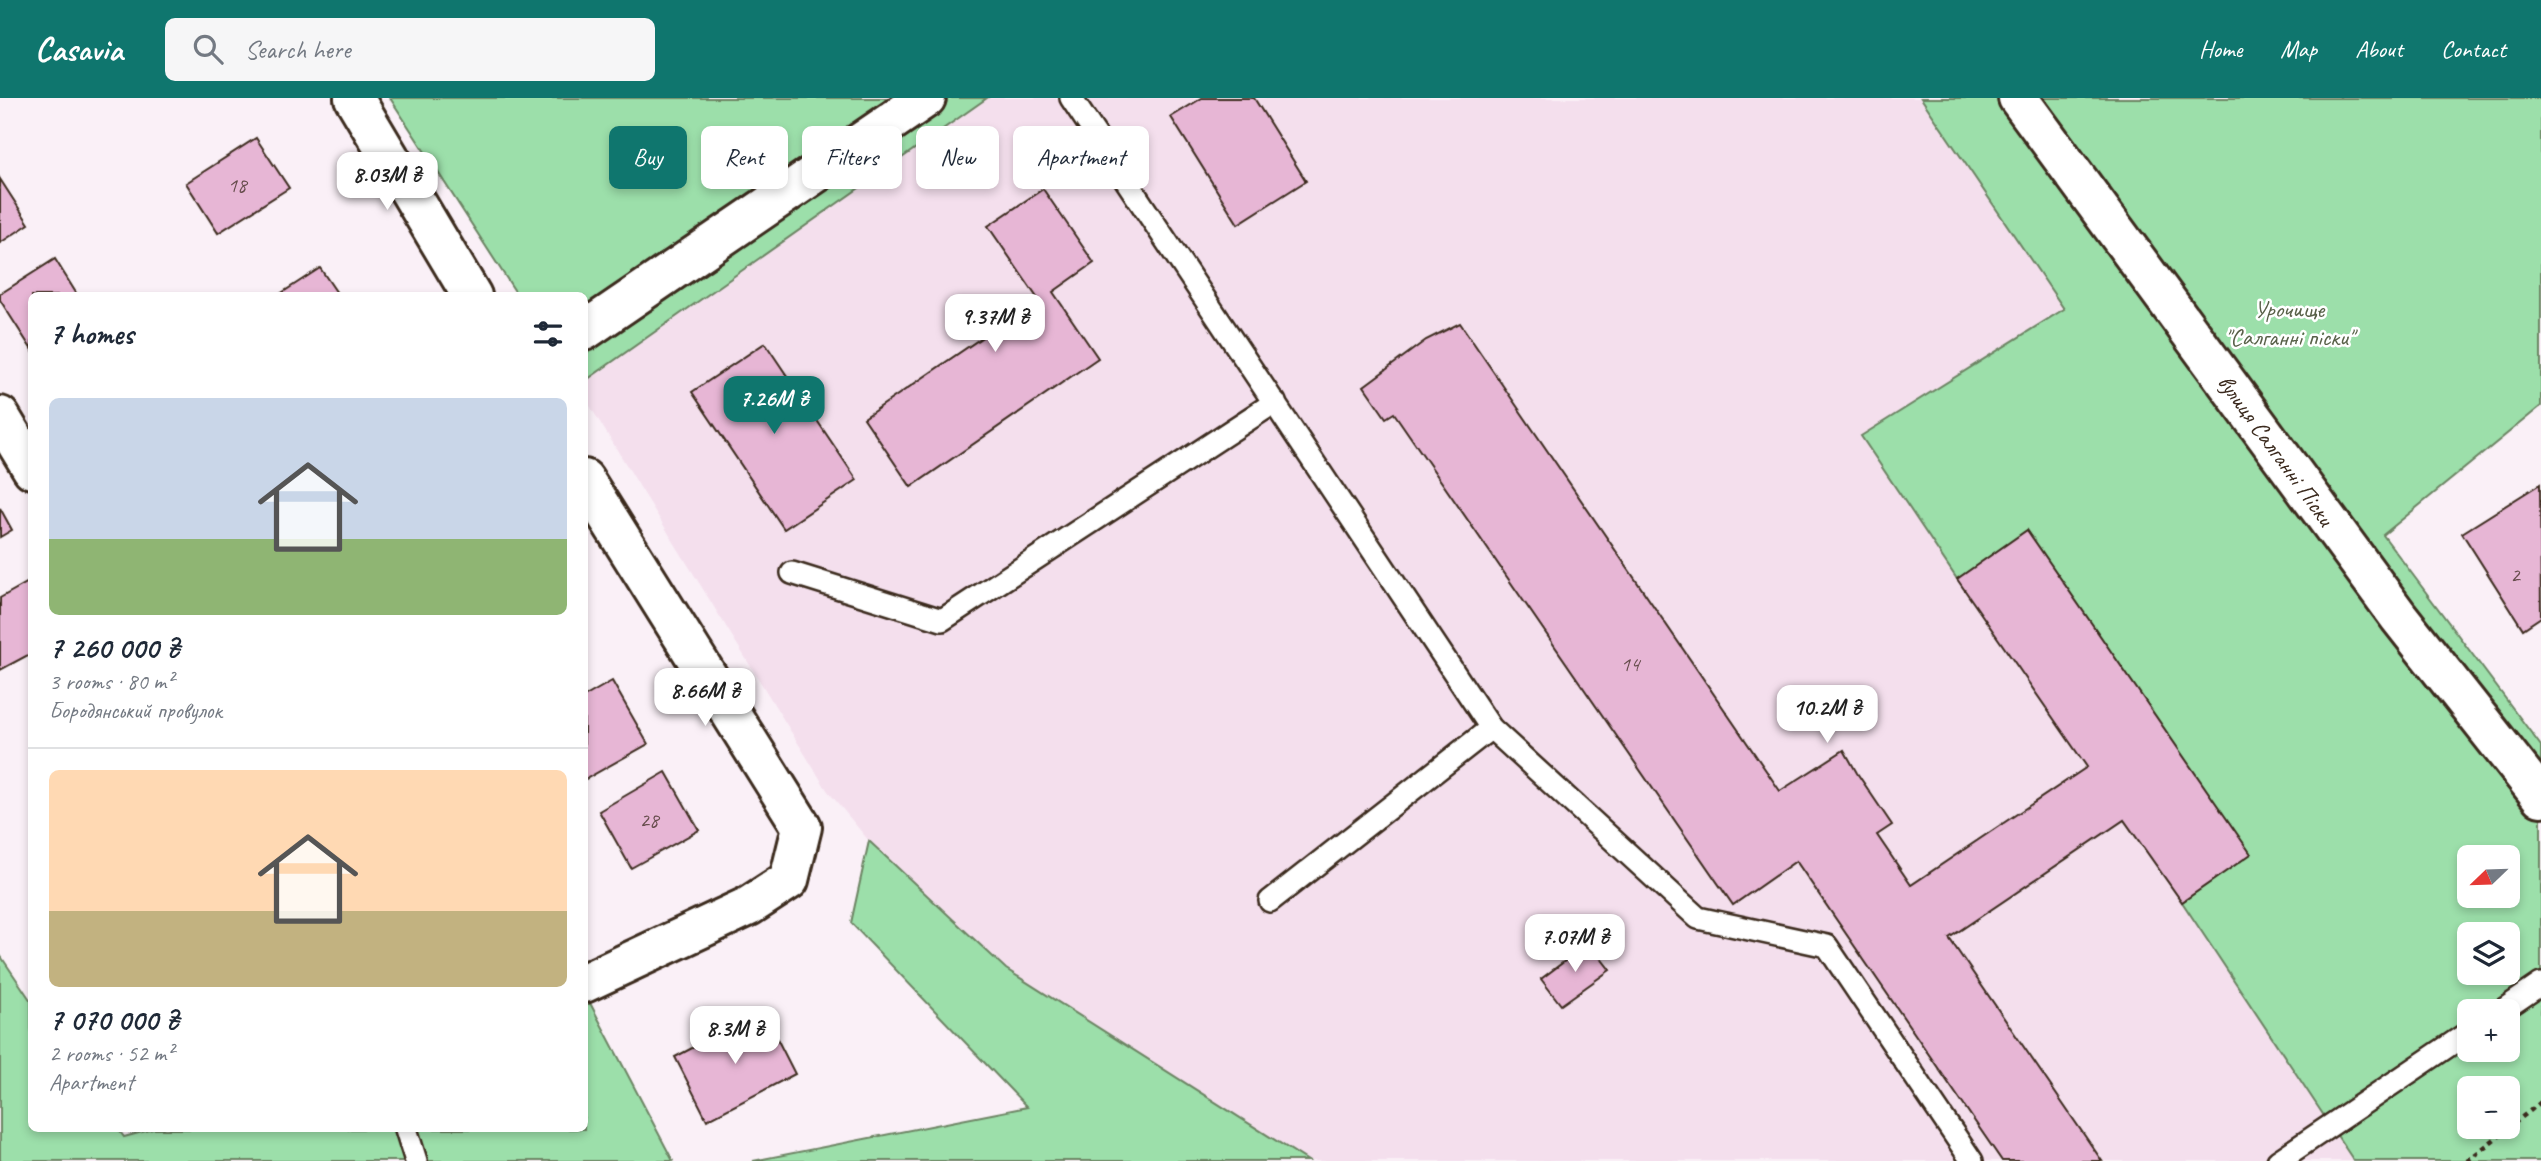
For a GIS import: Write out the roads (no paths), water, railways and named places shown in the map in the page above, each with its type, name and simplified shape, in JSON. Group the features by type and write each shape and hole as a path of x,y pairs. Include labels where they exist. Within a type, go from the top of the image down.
{"street":[{"path":"354,98 470,292"},
{"path":"588,328 926,98"},
{"name":"вулиця Салганні Піски","path":"2018,98 2399,617 2541,797"},
{"path":"0,416 28,462"},
{"path":"588,485 803,827 789,880 749,906 588,982"}],"lane":[{"path":"1071,98 1491,728 1698,918 1827,946 1972,1161"},
{"path":"792,573 942,620 1275,402"},
{"path":"1270,901 1491,728"},
{"path":"2519,999 2541,984"},
{"path":"2278,1161 2457,1040"},
{"path":"407,1132 416,1161"}],"park label":[{"name":"Урочище \"Салганні піски\"","path":"2289,323"}]}
